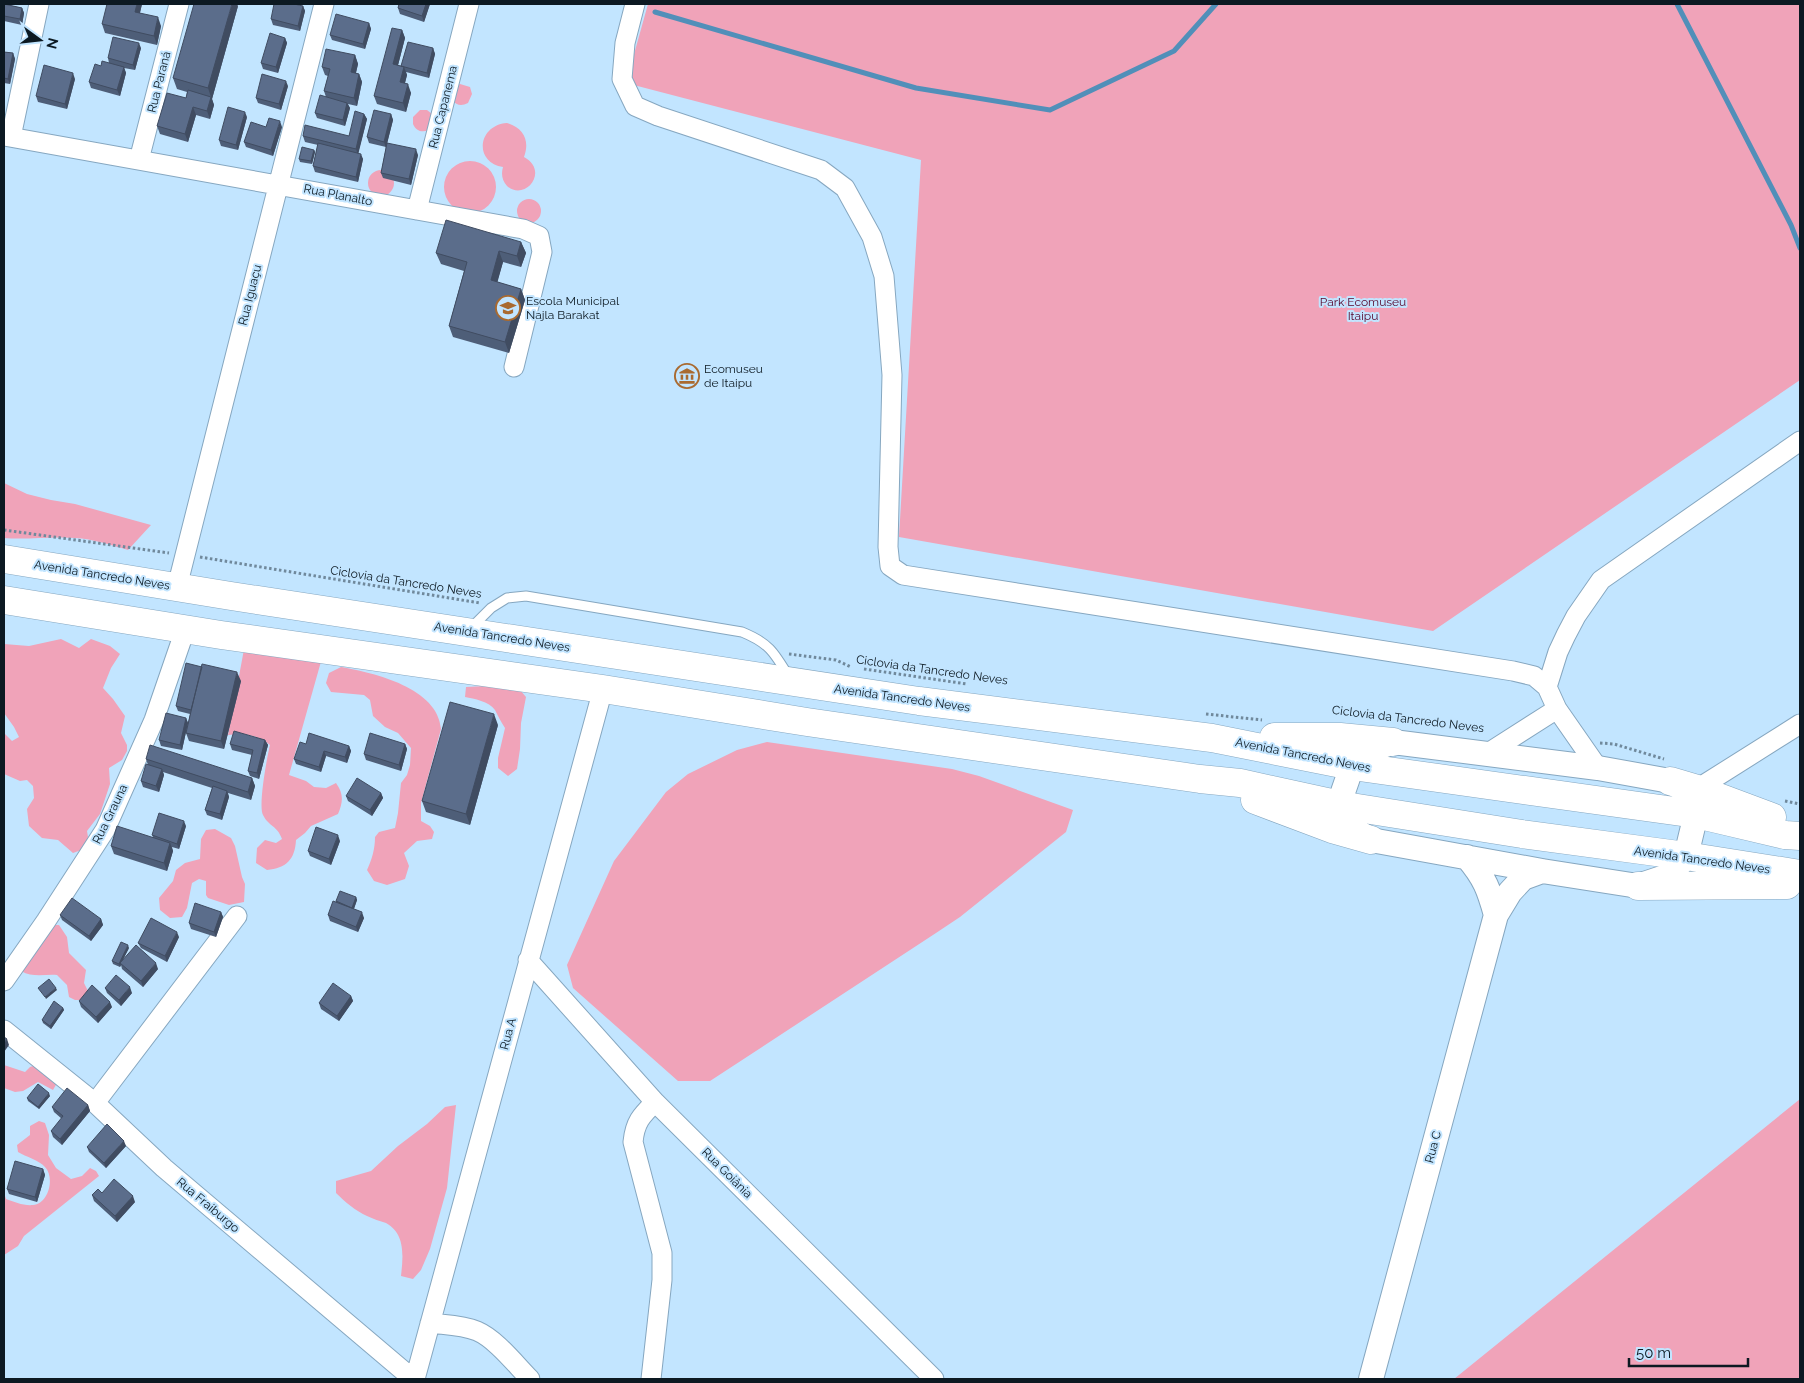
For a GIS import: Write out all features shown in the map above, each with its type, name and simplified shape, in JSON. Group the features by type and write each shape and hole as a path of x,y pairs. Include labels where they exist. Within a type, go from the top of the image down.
{"main road":[{"name":"Avenida Tancredo Neves","path":"4,560 920,701 1208,726 1352,766 1697,802 1784,834 1800,836"},
{"name":"Avenida Tancredo Neves","path":"4,600 185,630 603,689 808,722 1200,779 1240,783 1345,806 1522,834 1686,856 1800,874"},
{"path":"1208,726 1393,742"},
{"path":"1668,770 1697,802 1772,817 1800,825"},
{"path":"1200,779 1332,829 1371,840"},
{"path":"1638,886 1800,885"}],"street":[{"path":"8,137 39,4"},
{"name":"Rua Paraná","path":"139,160 179,4"},
{"name":"Rua Iguaçu","path":"177,587 324,4"},
{"name":"Rua Capanema","path":"418,210 470,4"},
{"path":"635,4 625,43 622,79 634,106 658,116 821,170 845,188 872,237 884,276 892,375 888,547 890,566 903,574 1534,676 1546,687 1557,709 1598,768"},
{"name":"Rua Planalto","path":"8,137 523,229 538,236 542,252 514,367"},
{"path":"1546,687 1566,635 1576,616 1601,580 1800,441"},
{"name":"Rua Grauna","path":"4,982 105,830 154,720 185,630"},
{"name":"Rua A","path":"414,1379 603,689"},
{"path":"1488,753 1557,709"},
{"path":"1668,770 1598,768 1393,742 1368,752 1352,766 1342,792 1345,806 1358,832 1371,840 1542,871 1638,886 1672,873 1686,856 1697,802 1800,724"},
{"path":"1467,857 1480,872 1487,885 1496,915"},
{"name":"Rua C","path":"1371,1379 1496,915 1510,892 1523,878 1542,871"},
{"path":"95,1103 238,916"},
{"name":"Rua Goiânia","path":"528,960 655,1102 934,1379"},
{"name":"Rua Fraiburgo","path":"4,1030 95,1103 164,1168 414,1379"},
{"path":"651,1379 662,1280 662,1253 633,1142 634,1128 642,1115 655,1102"},
{"path":"430,1323 463,1327 479,1332 493,1342 530,1379"}],"lane":[{"path":"468,632 491,608 507,598 526,596 742,632 759,639 774,651 791,681"}],"path":[{"name":"Ciclovia da Tancredo Neves","path":"4,530 185,555 486,604 491,608"},
{"name":"Ciclovia da Tancredo Neves","path":"777,657 788,654 836,660 849,667 973,684"},
{"path":"1208,726 1271,721"},
{"path":"1580,742 1614,744 1668,770"},
{"path":"1782,800 1800,804"}],"green space":[{"name":"Park Ecomuseu Itaipu","path":"648,4 1800,4 1800,380 1433,631 899,537 921,160 626,83"},
{"path":"457,85 470,87 472,94 468,103 462,105 452,100"},
{"path":"420,110 427,110 432,114 429,130 420,131 413,124 413,117"},
{"path":"507,123 518,128 524,136 526,151 524,157 535,170 535,177 532,183 527,188 521,190 514,190 507,186 502,177 503,167 493,164 483,151 485,136 490,130 497,125"},
{"path":"465,161 475,161 484,165 492,173 496,187 492,201 484,209 475,213 465,213 456,209 448,201 444,192 444,182 448,173 456,165"},
{"path":"381,170 390,174 394,183 390,192 381,196 372,192 368,183 372,174"},
{"path":"529,199 534,200 540,206 540,216 534,222 529,223 524,222 518,216 517,211 518,206 524,200"},
{"path":"4,483 27,494 75,504 151,525 128,550 102,542 82,539 57,537 4,538"},
{"path":"61,639 79,648 91,639 110,646 120,654 111,668 103,688 125,716 121,733 127,745 127,751 122,760 109,768 110,784 100,814 87,831 88,837 84,849 73,853 58,840 42,838 29,826 27,809 34,798 33,786 27,780 20,781 4,774 4,733 12,741 19,737 4,713 4,644 29,646"},
{"path":"245,644 322,658 289,775 306,781 314,787 326,788 336,783 342,798 338,814 311,826 296,840 294,853 288,862 274,869 267,870 256,863 257,848 265,840 276,843 282,839 278,831 265,819 262,810 264,781 270,745 250,735 228,735"},
{"path":"341,667 387,678 417,693 429,703 437,715 441,729 421,803 421,821 430,826 434,832 432,839 417,841 404,853 409,866 405,879 387,885 374,881 367,870 373,854 375,837 379,832 395,828 401,783 407,775 410,765 411,748 398,733 385,727 373,716 370,700 364,695 331,692 326,683 329,673"},
{"path":"486,686 520,690 526,697 521,723 517,769 508,776 498,768 498,758 505,728 495,710 489,704 465,697 466,687"},
{"path":"767,742 952,769 979,776 1073,810 1066,832 960,917 710,1081 678,1081 573,988 567,965 614,861 666,792 688,774 737,750"},
{"path":"215,829 231,838 235,846 245,884 244,902 229,905 208,898 206,895 206,881 199,879 192,883 187,908 182,917 170,918 160,910 159,898 173,881 176,870 185,863 200,859 201,839 206,830"},
{"path":"52,925 59,925 67,937 69,953 86,970 84,983 89,993 83,1000 75,1000 69,997 67,985 57,975 34,975 21,971"},
{"path":"4,1065 25,1072 30,1067 36,1065 57,1083 53,1090 38,1082 23,1091 15,1092 4,1088"},
{"path":"1800,1099 1800,1379 1454,1379"},
{"path":"456,1105 447,1188 430,1249 421,1270 413,1279 401,1276 402,1246 397,1233 386,1223 363,1214 347,1203 336,1193 336,1181 371,1171 445,1107"},
{"path":"39,1121 45,1123 49,1135 48,1155 56,1168 71,1179 82,1176 90,1168 96,1171 99,1176 24,1236 18,1246 4,1255 4,1193 6,1199 33,1205 43,1200 49,1189 50,1177 45,1167 18,1152 17,1145 30,1135 30,1126"}],"building":[{"path":"4,4 22,8 20,19 4,16"},
{"path":"107,4 137,4 135,12 158,17 154,36 102,24"},
{"path":"194,4 232,4 208,88 173,78"},
{"path":"274,4 303,6 298,26 271,19"},
{"path":"399,4 426,4 422,16 398,8"},
{"path":"336,14 369,23 363,44 330,35"},
{"path":"392,28 402,30 393,64 404,67 400,82 408,84 403,103 374,96"},
{"path":"270,33 285,38 276,67 261,63"},
{"path":"113,37 139,43 133,65 108,58"},
{"path":"408,42 433,48 427,73 401,66"},
{"path":"326,49 355,55 351,72 359,74 354,98 324,91 330,69 322,67"},
{"path":"4,52 13,53 8,79 4,78"},
{"path":"102,61 124,67 117,90 89,82 95,64 101,66"},
{"path":"44,65 73,73 65,104 36,96"},
{"path":"262,74 286,81 279,104 256,98"},
{"path":"188,90 211,97 207,111 193,107 185,134 157,126 167,93 186,98"},
{"path":"320,95 347,103 343,120 315,113"},
{"path":"228,107 245,112 236,145 219,140"},
{"path":"374,110 391,114 384,142 367,137"},
{"path":"355,111 364,114 356,149 303,136 305,125 349,136"},
{"path":"269,118 280,121 271,150 244,142 251,122 266,127"},
{"path":"318,143 361,154 356,177 313,166"},
{"path":"387,143 416,149 409,179 381,173"},
{"path":"302,147 314,150 311,161 299,159"},
{"path":"446,220 521,242 517,256 499,251 491,280 521,289 505,342 449,326 467,262 436,253"},
{"path":"186,663 202,667 191,710 176,706"},
{"path":"202,664 237,672 221,741 186,733"},
{"path":"450,702 494,714 466,814 422,801"},
{"path":"166,713 186,718 180,745 159,740"},
{"path":"234,731 265,740 257,773 248,771 253,750 230,744"},
{"path":"309,733 349,746 345,757 324,751 319,767 294,759 300,742 306,744"},
{"path":"370,733 405,744 399,765 364,754"},
{"path":"150,745 252,778 248,792 146,759"},
{"path":"146,764 162,769 156,786 141,781"},
{"path":"357,778 381,793 370,810 346,796"},
{"path":"213,786 227,791 220,814 205,810"},
{"path":"159,813 184,821 177,844 152,835"},
{"path":"117,826 170,843 164,863 111,846"},
{"path":"316,827 338,835 329,859 308,851"},
{"path":"340,891 356,897 352,908 336,901"},
{"path":"72,898 101,919 89,936 60,915"},
{"path":"333,901 362,912 356,927 328,915"},
{"path":"195,903 221,912 214,932 189,923"},
{"path":"151,918 177,932 165,956 138,943"},
{"path":"121,942 128,945 119,964 112,961"},
{"path":"136,945 156,963 141,981 120,963"},
{"path":"116,975 130,987 119,1000 105,988"},
{"path":"49,979 56,988 45,997 38,988"},
{"path":"333,983 351,996 337,1016 319,1003"},
{"path":"92,985 110,1002 96,1017 79,1001"},
{"path":"54,1001 63,1008 50,1026 42,1020"},
{"path":"38,1084 49,1093 38,1107 27,1098"},
{"path":"67,1088 88,1105 60,1139 51,1131 63,1116 52,1107"},
{"path":"107,1124 124,1141 104,1163 87,1147"},
{"path":"15,1161 43,1169 35,1197 7,1189"},
{"path":"114,1179 133,1196 115,1216 92,1195 98,1189 102,1193"}],"waterway":[{"path":"655,12 916,88 1050,110 1174,51 1216,4"},
{"path":"1677,4 1791,225 1800,248"}],"place":[{"name":"Escola Municipal Najla Barakat","path":"508,308"},
{"name":"Ecomuseu de Itaipu","path":"687,376"}]}
